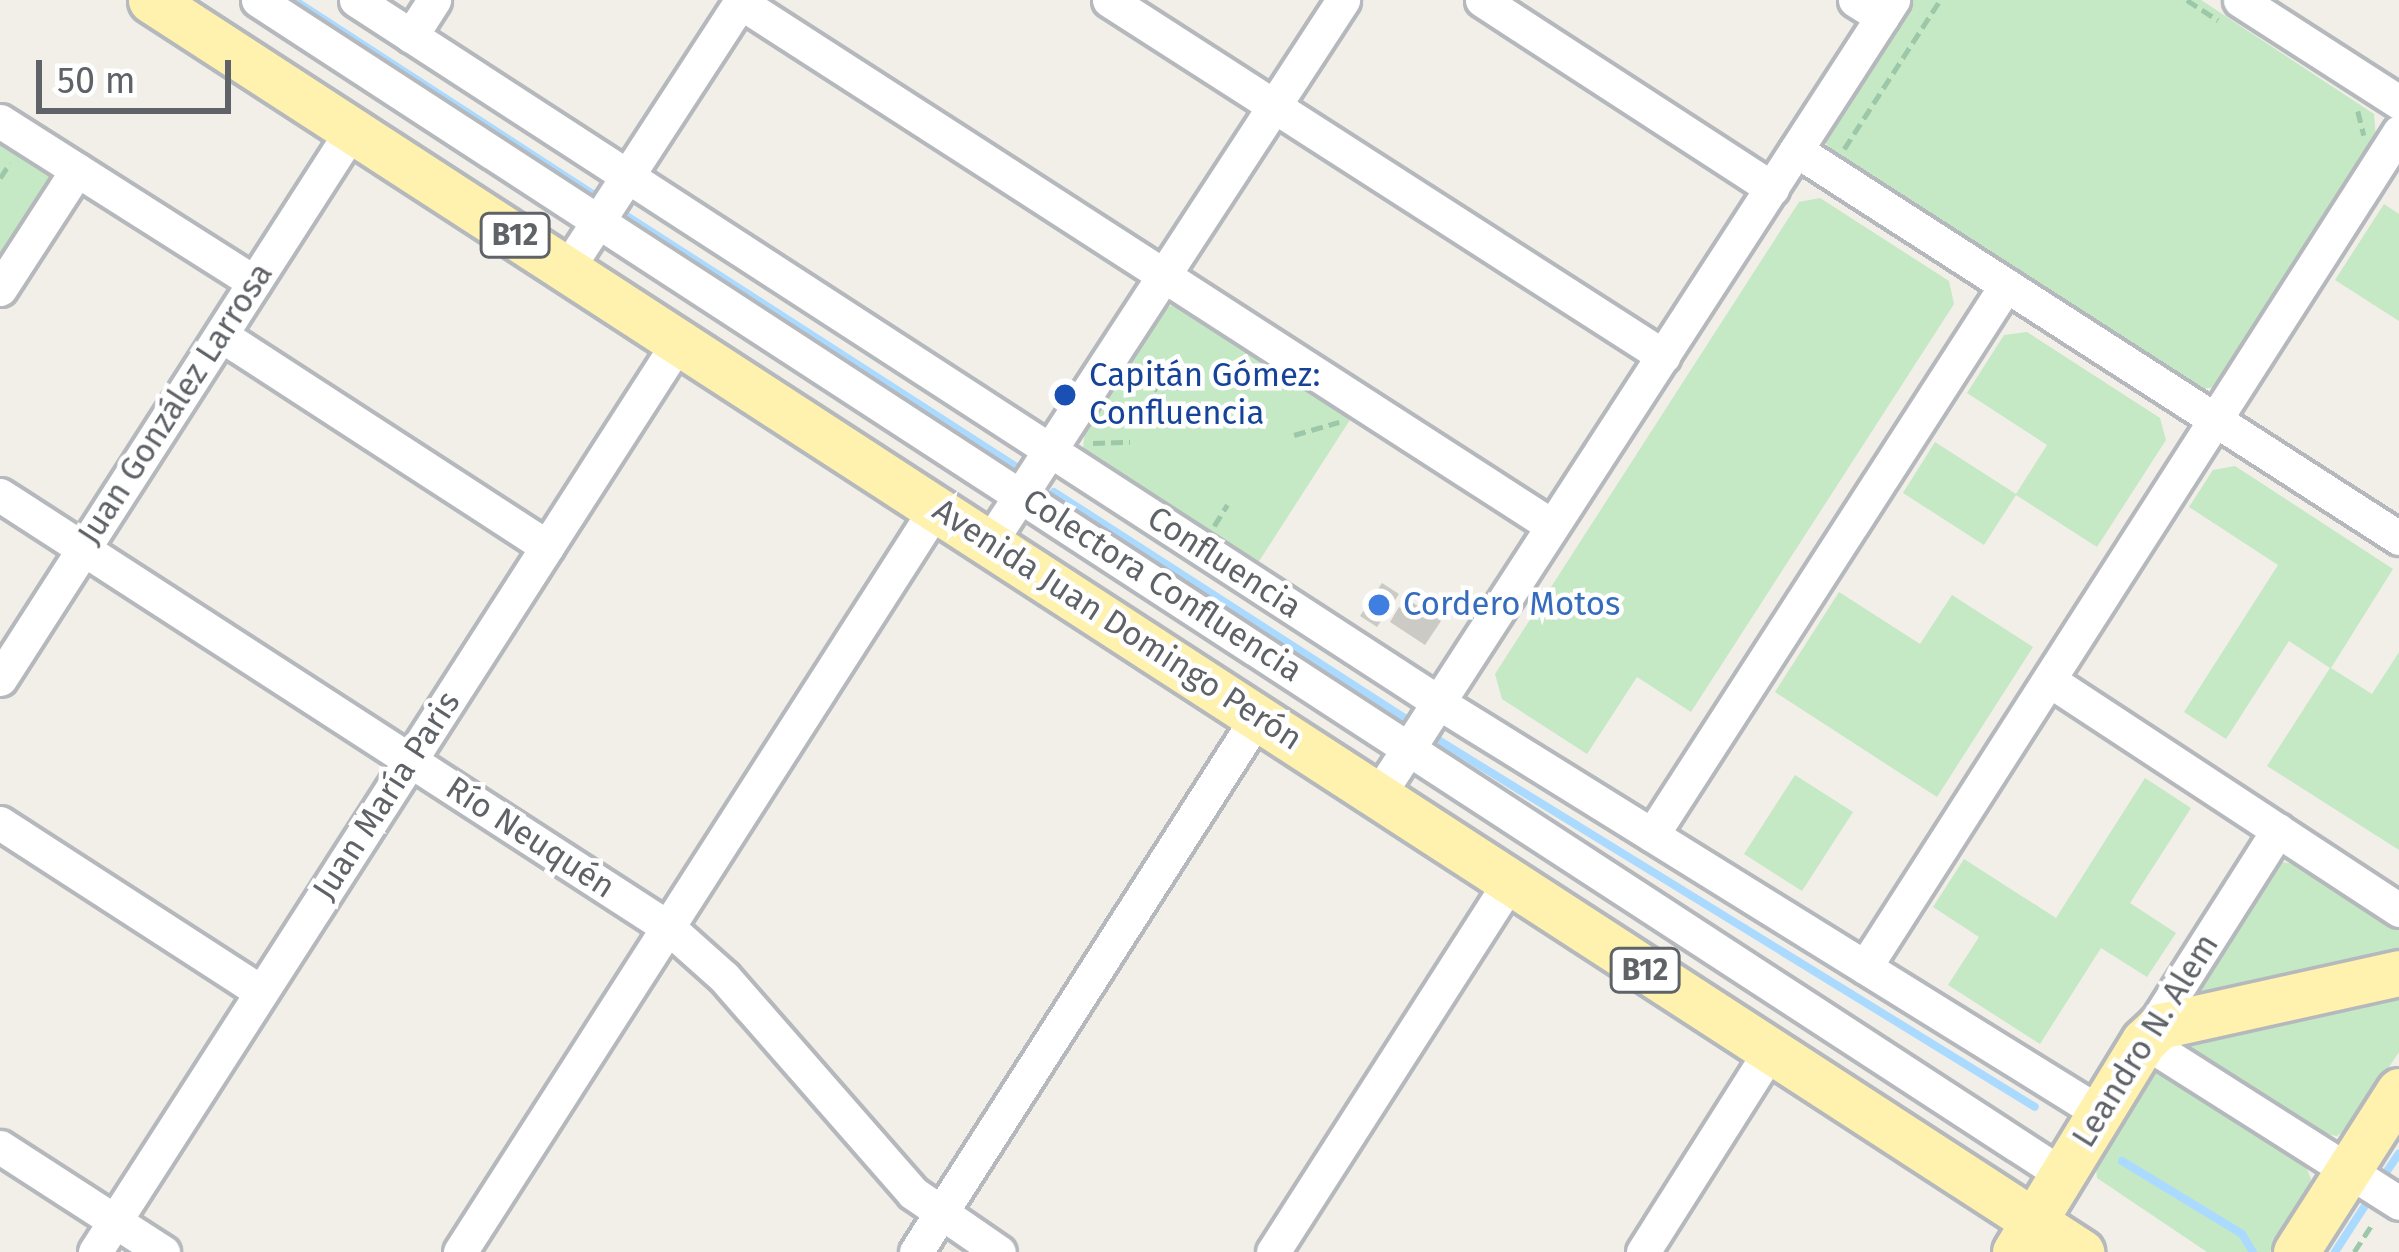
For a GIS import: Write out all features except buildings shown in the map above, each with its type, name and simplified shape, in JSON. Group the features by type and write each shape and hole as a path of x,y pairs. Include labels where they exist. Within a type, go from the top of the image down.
{"main road":[{"name":"Avenida Juan Domingo Perón","path":"151,0 1770,1051 2025,1237 2081,1252"},
{"path":"2144,1041 2174,1021 2399,974"},
{"name":"Leandro N. Alem","path":"2025,1237 2144,1041"},
{"path":"2296,1252 2375,1188 2399,1091"}],"street":[{"name":"Colectora Confluencia","path":"258,0 2063,1175"},
{"name":"Confluencia","path":"356,0 1439,703 2100,1113"},
{"path":"411,36 434,0"},
{"path":"1109,0 1663,356"},
{"path":"990,542 1343,0"},
{"path":"1482,0 1772,188"},
{"path":"567,269 741,1 1552,526"},
{"path":"1379,794 1772,188 1877,6"},
{"path":"2233,12 2399,102"},
{"path":"0,121 254,282"},
{"name":"Juan González Larrosa","path":"0,679 352,130"},
{"path":"1865,967 2399,132"},
{"path":"1796,150 2399,538"},
{"path":"0,290 77,170"},
{"path":"1652,835 2006,285"},
{"path":"221,335 547,547"},
{"name":"Juan María Paris","path":"95,1252 679,341"},
{"name":"Río Neuquén","path":"0,494 669,928 724,977 889,1168 941,1214 999,1252"},
{"path":"460,1252 937,508"},
{"path":"2048,680 2399,910"},
{"path":"916,1252 1258,716"},
{"path":"0,823 261,992"},
{"name":"Leandro N. Alem","path":"2144,1041 2278,830"},
{"path":"1273,1252 1510,882"},
{"path":"2144,1041 2375,1188"},
{"path":"1643,1252 1770,1051"},
{"path":"0,1147 163,1252"}],"path":[{"path":"1838,159 1940,0"},
{"path":"2187,0 2233,12"},
{"path":"2340,100 2360,112 2364,136"},
{"path":"1240,347 1245,404"},
{"path":"1132,374 1162,393"},
{"path":"1294,435 1351,419"},
{"path":"1094,442 1130,442"},
{"path":"1213,527 1227,505"}],"green space":[{"path":"1912,0 2201,0 2374,114 2376,139 2215,387 2195,390 1832,155 1826,143 1828,129"},
{"path":"0,129 68,172 0,278"},
{"path":"1820,198 1949,281 1954,304 1691,712 1637,677 1587,754 1502,699 1495,674 1799,202"},
{"path":"2384,204 2399,214 2399,321 2335,280"},
{"path":"1178,302 1355,412 1256,566 1083,449 1085,430 1163,310"},
{"path":"2027,332 2160,418 2166,440 2097,547 2016,495 1984,545 1903,493 1935,442 2016,494 2047,445 1967,393 2004,335"},
{"path":"2235,466 2393,569 2331,668 2372,694 2399,652 2399,850 2267,766 2330,668 2289,641 2226,739 2184,712 2278,565 2189,507 2213,470"},
{"path":"1839,592 1920,644 1952,595 2033,647 1937,797 1775,692"},
{"path":"1795,775 1853,812 1802,891 1744,854"},
{"path":"2145,778 2191,808 2130,903 2176,933 2147,977 2101,948 2040,1044 1948,985 1979,937 1933,907 1964,859 2056,918"},
{"path":"2282,862 2301,865 2399,929 2399,961 2191,996"},
{"path":"2399,987 2399,1052 2348,1128 2337,1136 2320,1133 2178,1041"},
{"path":"2150,1068 2306,1167 2311,1179 2308,1192 2270,1252 2207,1252 2097,1178 2096,1167 2128,1094"}],"waterway":[{"path":"294,0 594,195"},
{"path":"627,216 1018,468"},
{"path":"1054,492 1408,720"},
{"path":"1435,738 2035,1107"},
{"path":"2381,1180 2399,1153"},
{"path":"2122,1161 2242,1234 2253,1252"},
{"path":"2335,1252 2370,1198"}],"place":[{"name":"Capitán Gómez: Confluencia","path":"1065,395"},
{"name":"Cordero Motos","path":"1379,605"}]}
